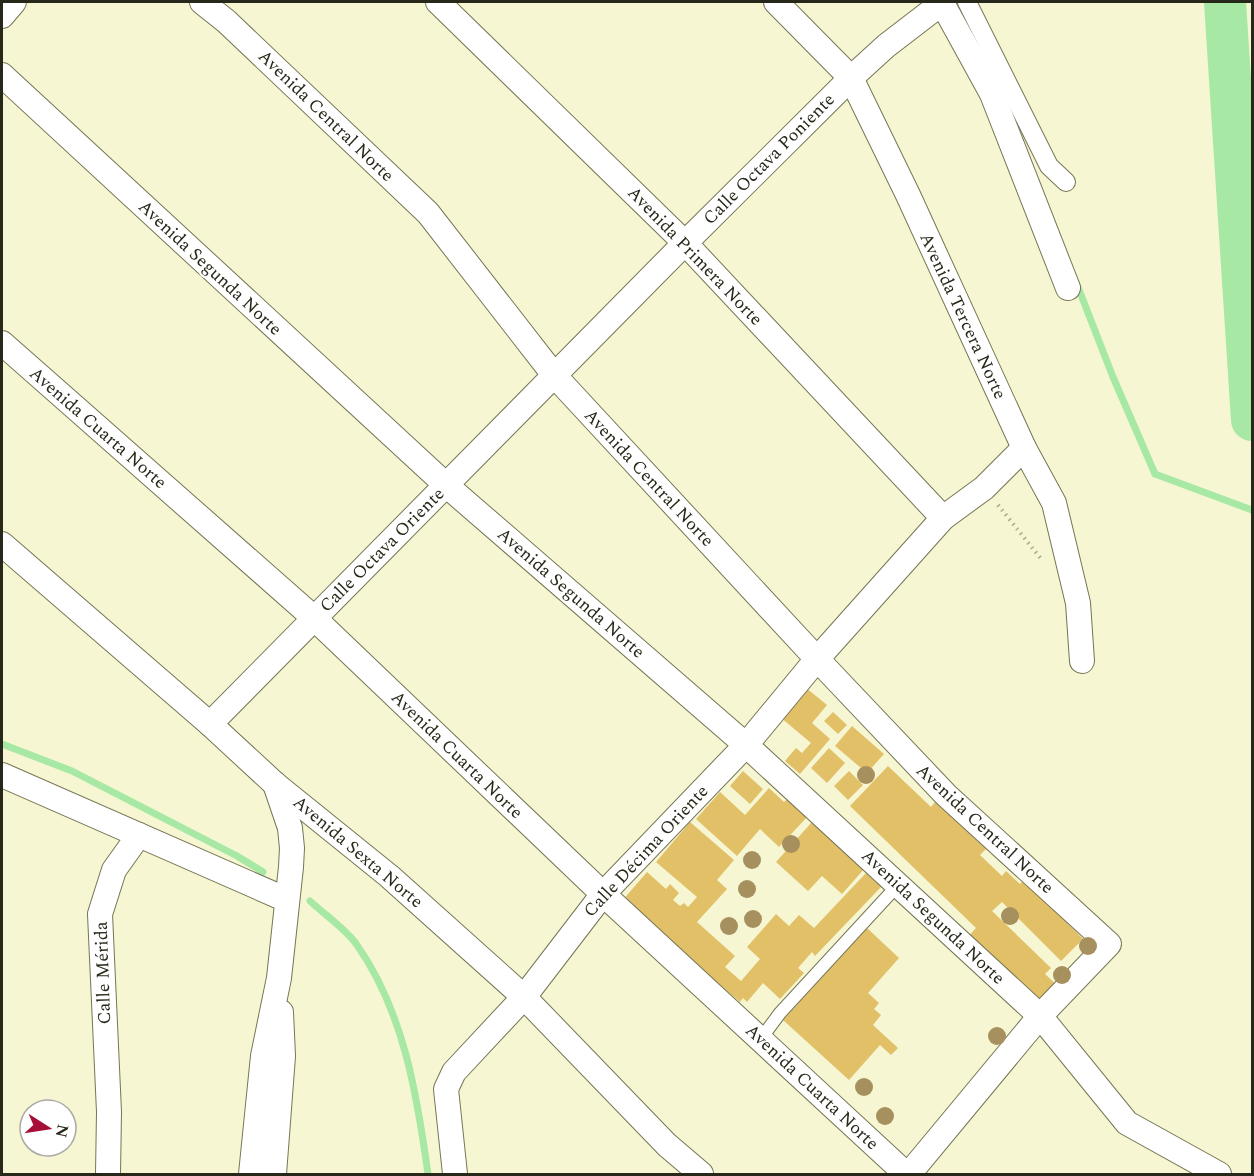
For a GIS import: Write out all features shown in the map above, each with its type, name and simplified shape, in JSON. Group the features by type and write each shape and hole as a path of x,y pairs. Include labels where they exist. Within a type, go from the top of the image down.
{"street":[{"path":"2,16 14,2"},
{"name":"Avenida Central Norte","path":"202,2 226,21 428,213 554,375 817,659 946,795 1109,944 1040,1016"},
{"name":"Avenida Primera Norte","path":"438,2 685,243 943,518"},
{"name":"Avenida Tercera Norte","path":"776,2 851,78 908,195 1024,448 1054,503 1078,603 1082,661"},
{"path":"968,2 1050,166 1066,182"},
{"name":"Calle Octava Poniente","path":"554,375 851,78 886,46 942,3 992,94 1068,288"},
{"name":"Avenida Segunda Norte","path":"2,75 446,485 746,745 1040,1016 1127,1123 1219,1174"},
{"name":"Avenida Cuarta Norte","path":"2,343 314,618 603,894 908,1174"},
{"name":"Calle Octava Oriente","path":"210,724 554,375"},
{"name":"Calle Décima Oriente","path":"455,1174 446,1089 454,1072 524,997 603,894 746,745 817,659 943,518 984,488 1024,448"},
{"name":"Avenida Sexta Norte","path":"2,544 210,724 275,784 389,876 524,997 667,1145 701,1174"},
{"path":"2,775 287,900"},
{"path":"251,1174 263,1056 279,978 292,848 286,813 275,784"},
{"name":"Calle Mérida","path":"108,1174 109,1112 100,914 114,870 139,835"},
{"path":"274,1174 283,1056 279,978"},
{"path":"908,1174 1040,1016"}],"lane":[{"path":"760,1040 780,1013 898,885"}],"path":[{"path":"984,488 1049,568"}],"building":[{"path":"805,687 827,705 812,723 830,739 800,774 785,761 796,748 802,753 811,743 780,717"},
{"path":"833,712 847,725 838,734 824,721"},
{"path":"852,726 884,754 867,773 835,746"},
{"path":"829,748 845,763 827,783 811,768"},
{"path":"888,766 931,807 935,802 986,849 980,855 1002,876 1006,871 1020,884 1025,879 1083,939 1061,961 1002,902 992,911 1051,968 1045,974 1061,989 1044,1006 966,939 976,928 850,806"},
{"path":"743,771 763,789 750,804 730,786"},
{"path":"849,771 863,785 848,800 834,786"},
{"path":"769,788 784,802 789,798 808,816 779,847 760,829 737,856 696,819 720,792 745,815"},
{"path":"690,822 734,860 717,880 727,889 697,922 735,956 725,967 741,981 760,959 747,947 776,914 789,926 799,915 814,928 866,873 881,887 815,956 812,952 798,968 804,973 780,999 763,983 747,1002 743,998 740,1002 714,980 712,983 622,901 647,872 666,889 670,884 679,893 673,900 680,906 684,903 688,907 697,897 656,862"},
{"path":"812,822 864,869 842,894 822,876 808,891 776,862"},
{"path":"867,928 899,958 868,993 879,1003 874,1009 881,1015 873,1025 898,1048 891,1055 880,1045 849,1080 783,1020"}],"waterway":[{"path":"1225,2 1252,420"},
{"path":"1076,282 1113,377 1155,474 1252,510"},
{"path":"2,744 72,771 237,856 263,872"},
{"path":"310,901 353,939 373,971 386,998 397,1026 413,1084 428,1174"}]}
